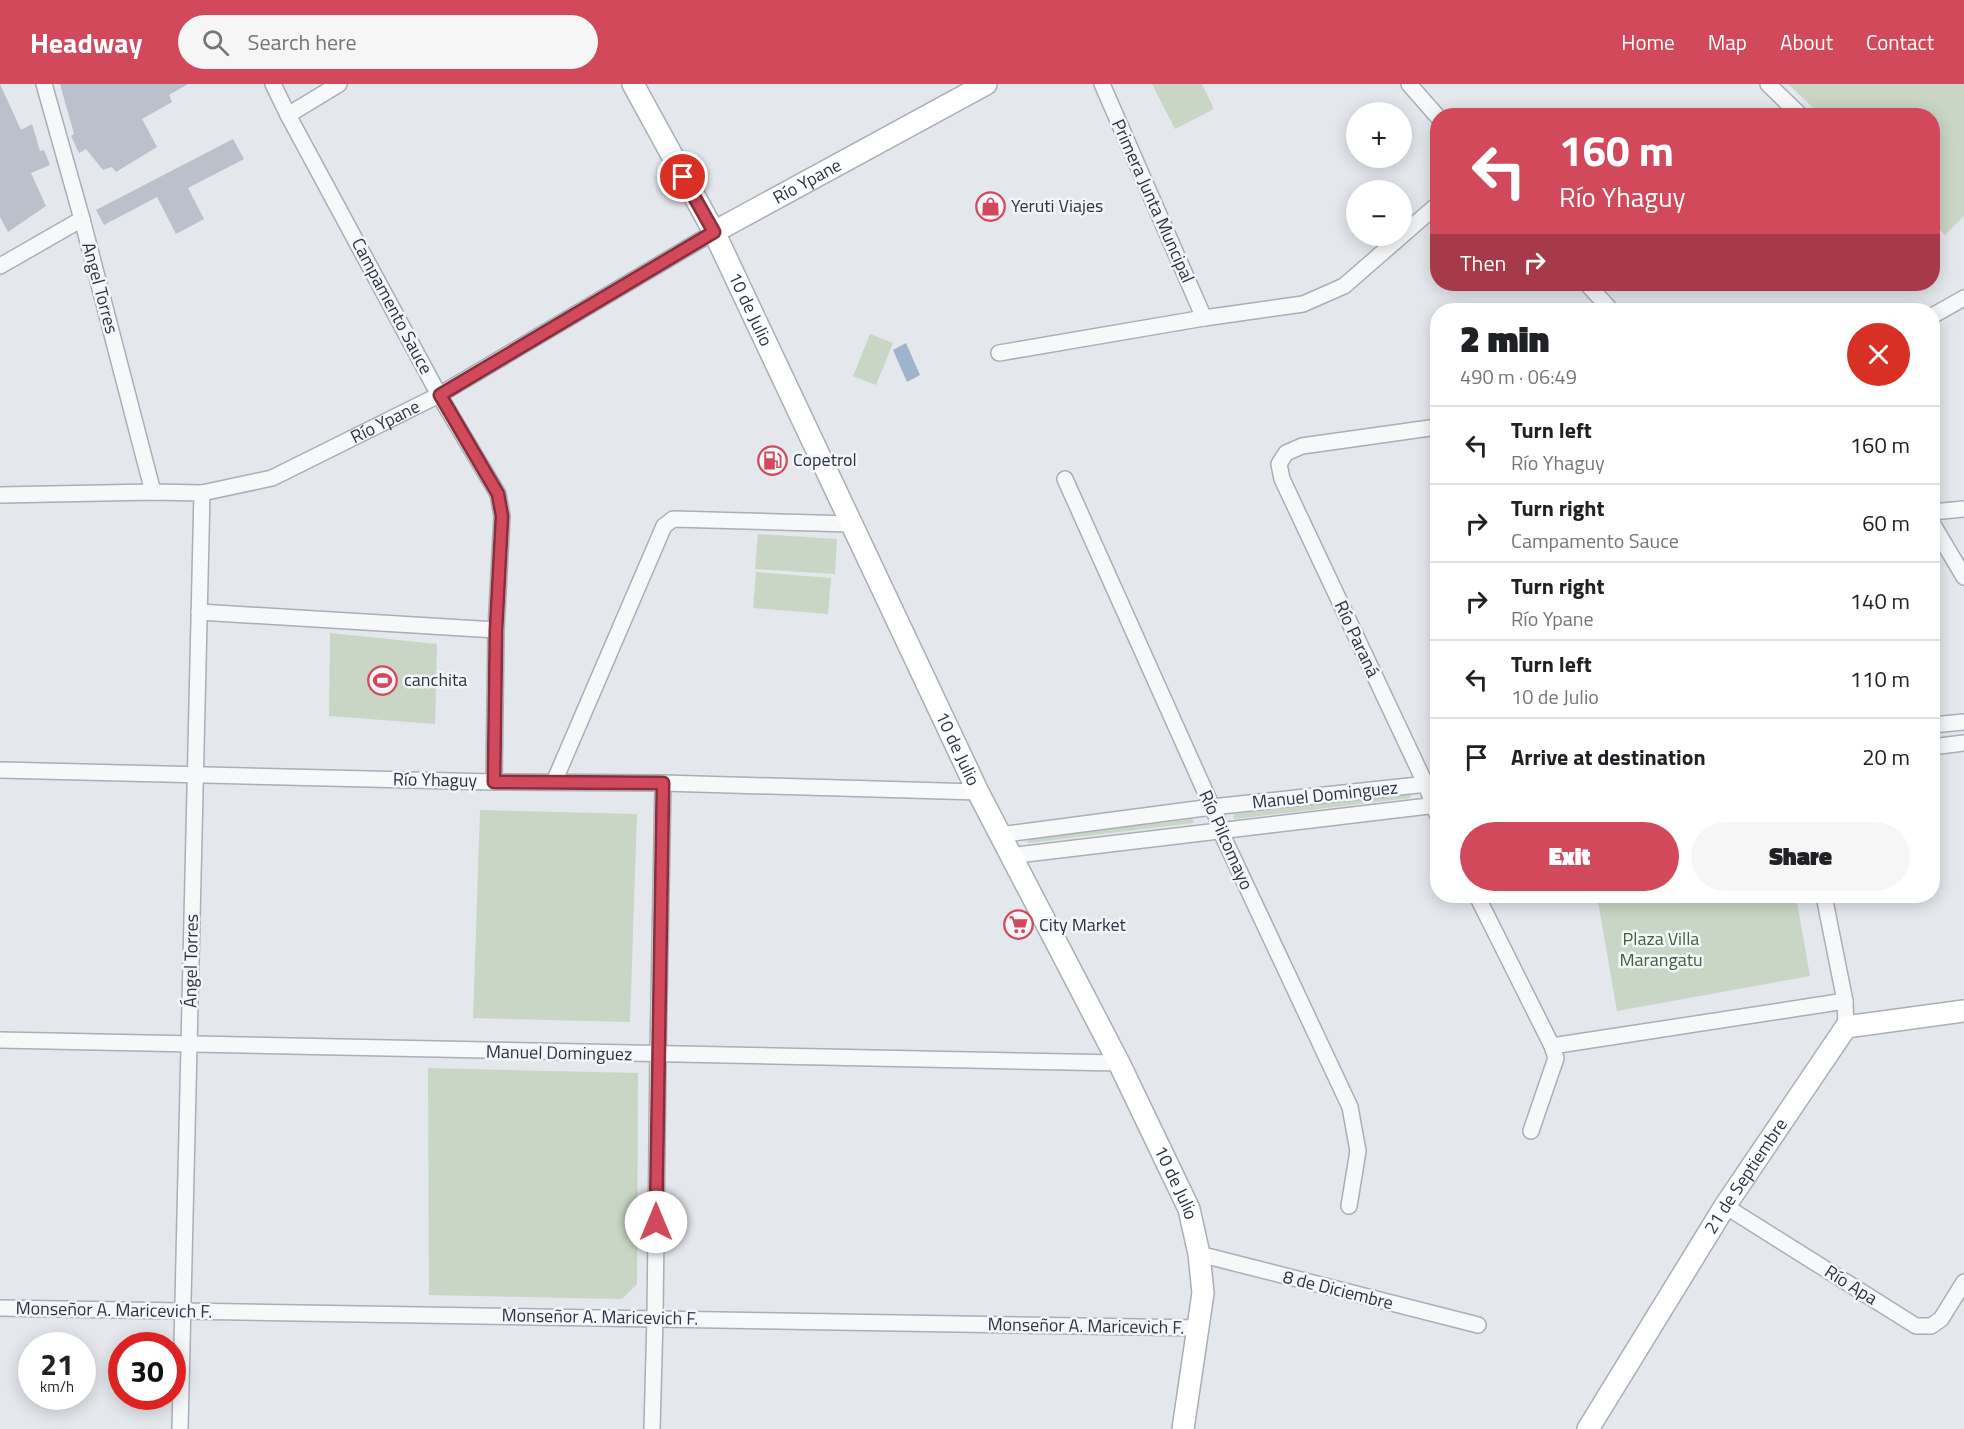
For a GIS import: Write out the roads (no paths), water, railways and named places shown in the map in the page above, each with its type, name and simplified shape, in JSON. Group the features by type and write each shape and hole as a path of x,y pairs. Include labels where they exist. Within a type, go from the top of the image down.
{"main road":[{"name":"10 de Julio","path":"633,84 714,232 1009,856 1119,1063 1189,1209 1199,1254 1203,1293 1200,1328 1183,1429"},
{"name":"Río Ypane","path":"714,232 986,84"},
{"path":"1846,1027 1964,1011"},
{"name":"21 de Septiembre","path":"1588,1429 1725,1206 1846,1027"}],"street":[{"name":"Angel Torres","path":"44,84 82,219 153,492"},
{"name":"Campamento Sauce","path":"273,84 440,395 498,494 502,516 496,630 494,782"},
{"path":"288,115 339,84"},
{"name":"Primera Junta Muncipal","path":"1102,84 1204,318"},
{"path":"1410,84 1430,108"},
{"path":"1768,84 1793,108"},
{"path":"999,353 1204,318 1303,304 1344,285 1430,211"},
{"path":"0,266 82,219"},
{"name":"Río Ypane","path":"0,495 202,493 272,478 440,395 714,232"},
{"path":"1593,291 1605,303"},
{"path":"1940,312 1964,298"},
{"name":"Río Paraná","path":"1430,428 1302,446 1286,453 1279,464 1282,479 1430,780"},
{"name":"Río Pilcomayo","path":"1065,479 1212,807 1220,830 1350,1107 1358,1151 1349,1206"},
{"name":"Ángel Torres","path":"180,1429 202,493"},
{"path":"1940,511 1964,509"},
{"path":"554,782 664,526 673,519 851,524"},
{"path":"1940,536 1964,576"},
{"path":"199,612 496,630"},
{"path":"1940,724 1964,722"},
{"path":"1940,746 1964,743"},
{"name":"Río Yhaguy","path":"0,770 494,782 663,783 978,792"},
{"path":"652,1429 663,783"},
{"name":"Manuel Dominguez","path":"999,835 1212,807 1430,784"},
{"name":"Manuel Dominguez","path":"1009,856 1220,830 1430,809"},
{"path":"1480,903 1556,1058 1531,1131"},
{"path":"1825,903 1845,1001 1846,1027"},
{"path":"1552,1046 1845,1001"},
{"name":"Manuel Dominguez","path":"0,1040 1119,1063"},
{"name":"Río Apa","path":"1725,1206 1916,1326 1930,1326 1941,1319 1964,1282"},
{"name":"8 de Diciembre","path":"1199,1254 1478,1325"},
{"name":"Monseñor A. Maricevich F.","path":"0,1308 1200,1328"}],"water":[{"path":"906,343 920,375 907,382 893,350"}],"place":[{"name":"Yeruti Viajes","path":"990,206"},
{"name":"Copetrol","path":"772,460"},
{"name":"canchita","path":"383,680"},
{"name":"City Market","path":"1018,925"}],"park label":[{"name":"Plaza Villa Marangatu","path":"1661,949"}]}
